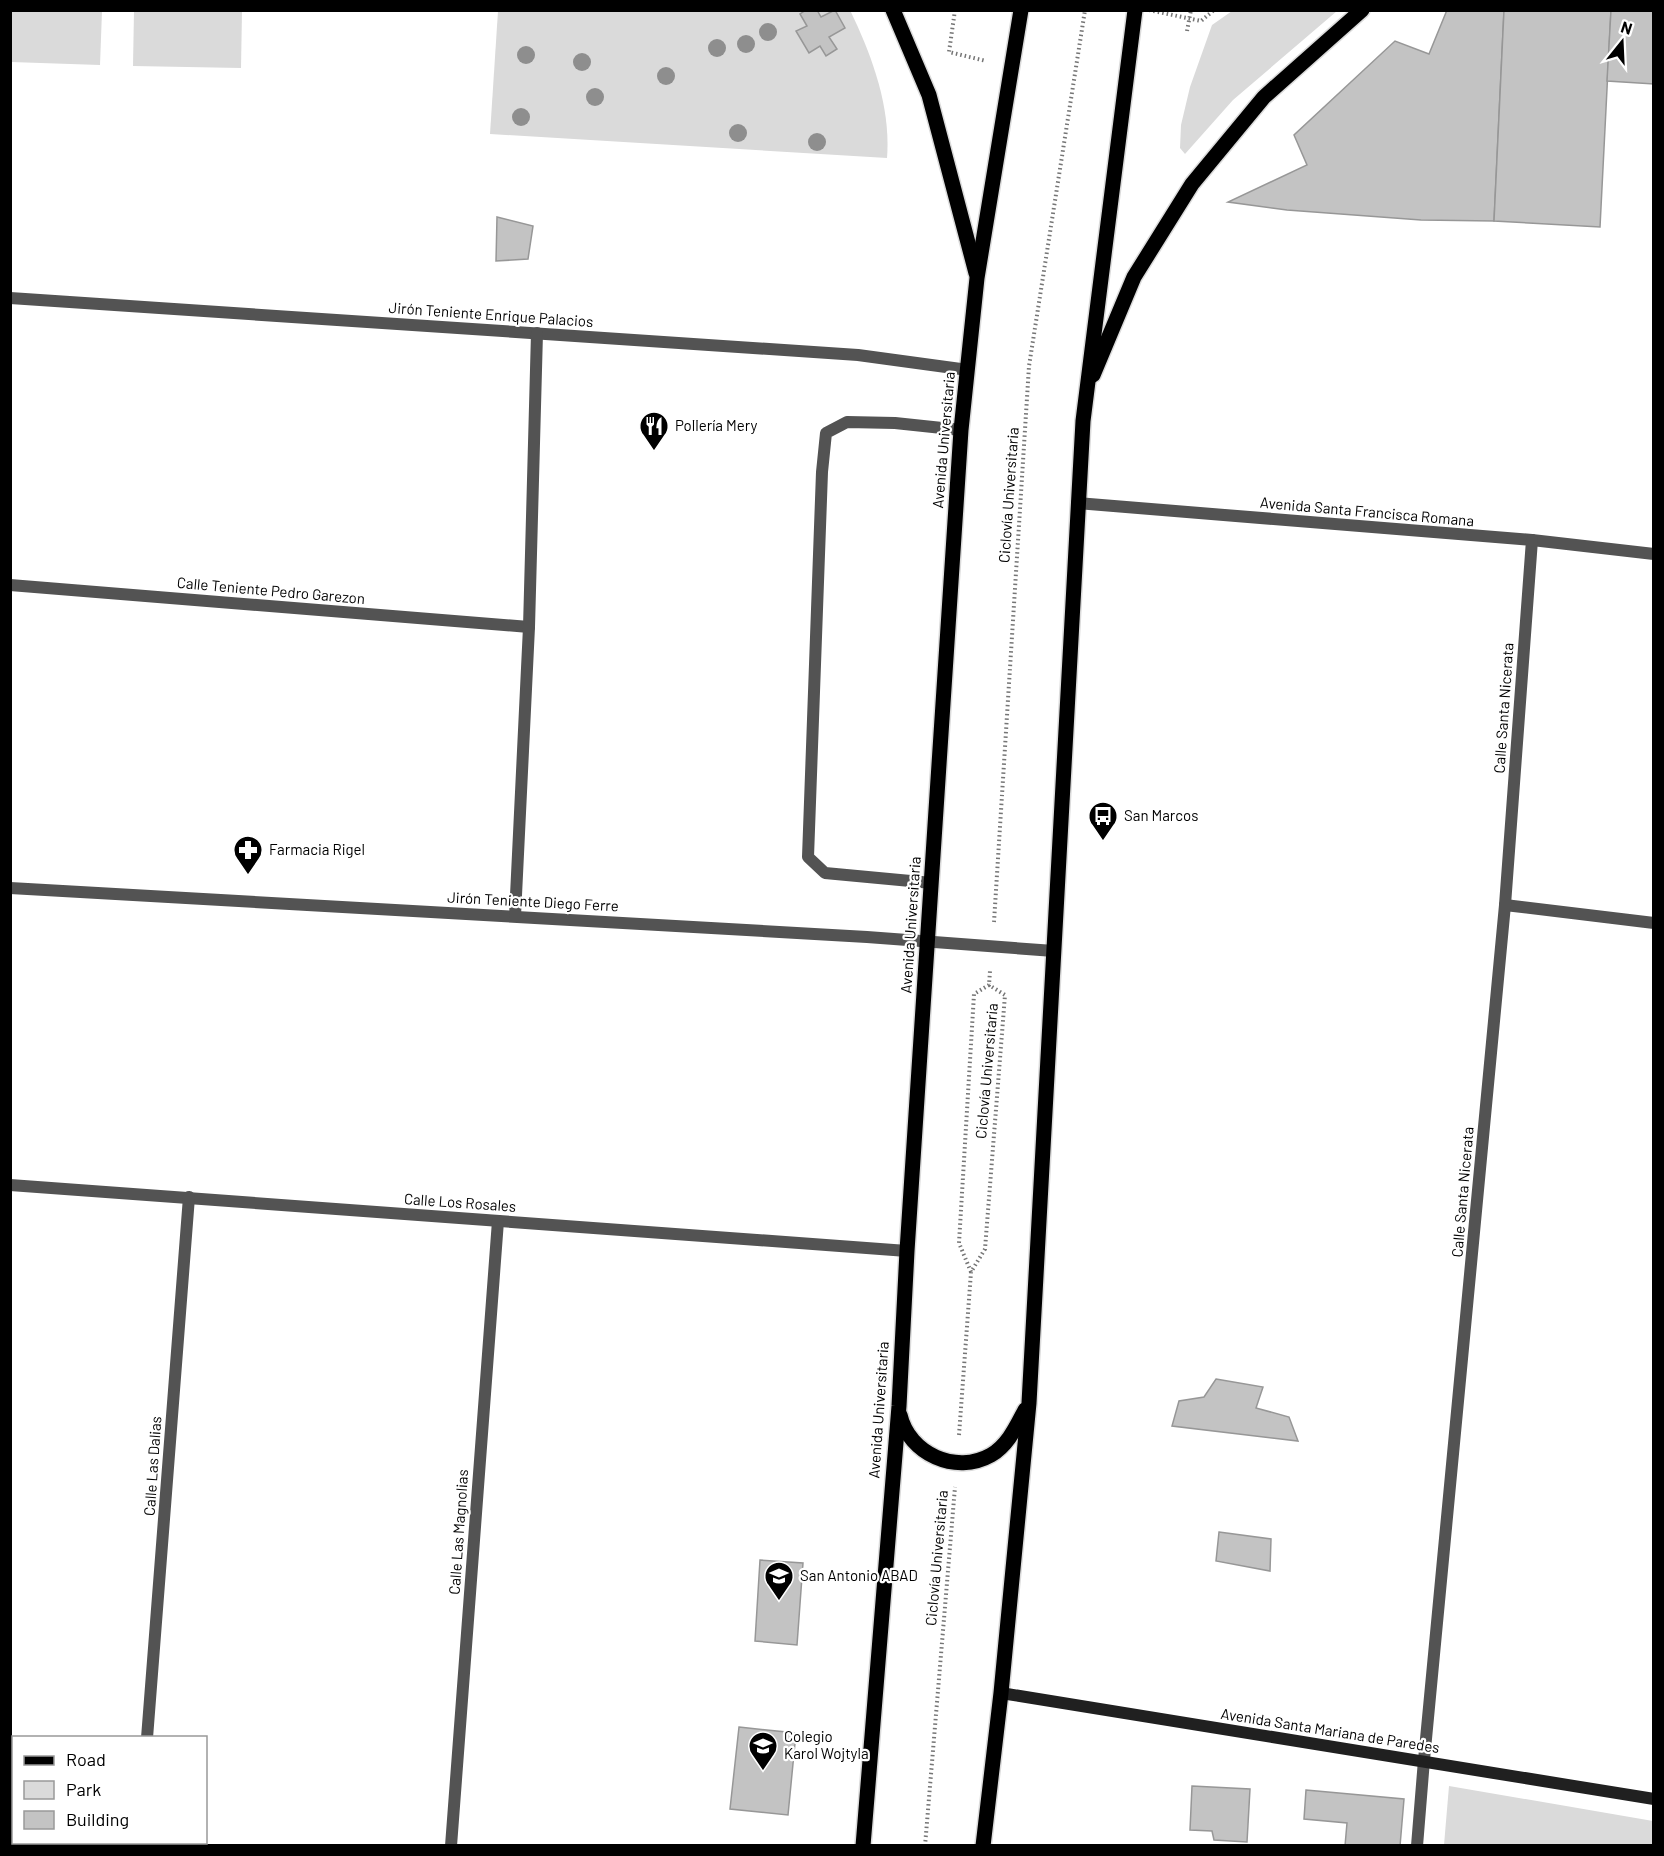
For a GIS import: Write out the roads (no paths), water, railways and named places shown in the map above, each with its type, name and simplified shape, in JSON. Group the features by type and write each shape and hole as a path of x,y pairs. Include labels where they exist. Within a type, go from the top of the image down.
{"main road":[{"path":"893,10 929,95 977,278"},
{"name":"Avenida Universitaria","path":"863,1845 899,1406 906,1251 933,883 961,430 977,278 1021,10"},
{"path":"983,1845 1001,1693 1029,1403 1069,708 1077,503 1086,391 1135,10"},
{"path":"1086,391 1134,277 1192,184 1264,97 1362,10"},
{"path":"899,1406 903,1425 913,1441 933,1456 957,1463 980,1460 999,1448 1014,1431 1029,1403"},
{"name":"Avenida Santa Mariana de Paredes","path":"1001,1693 1653,1799"}],"street":[{"name":"Jirón Teniente Enrique Palacios","path":"10,298 858,355 968,370"},
{"path":"515,916 529,627 537,333"},
{"path":"933,883 825,873 808,857 822,472 826,433 847,422 961,430"},
{"name":"Avenida Santa Francisca Romana","path":"1077,503 1532,540 1653,554"},
{"name":"Calle Santa Nicerata","path":"1417,1845 1505,905 1532,540"},
{"name":"Calle Teniente Pedro Garezon","path":"10,585 529,627"},
{"name":"Jirón Teniente Diego Ferre","path":"10,888 515,916 928,941 1054,951"},
{"path":"1505,905 1653,923"},
{"name":"Calle Los Rosales","path":"10,1185 906,1251"},
{"name":"Calle Las Dalias","path":"147,1736 189,1197"},
{"name":"Calle Las Magnolias","path":"451,1845 498,1221"}],"place":[{"name":"Pollería Mery","path":"654,452"},
{"name":"San Marcos","path":"1103,842"},
{"name":"Farmacia Rigel","path":"248,876"},
{"name":"San Antonio ABAD","path":"779,1602"},
{"name":"Colegio Karol Wojtyla","path":"763,1772"}]}
